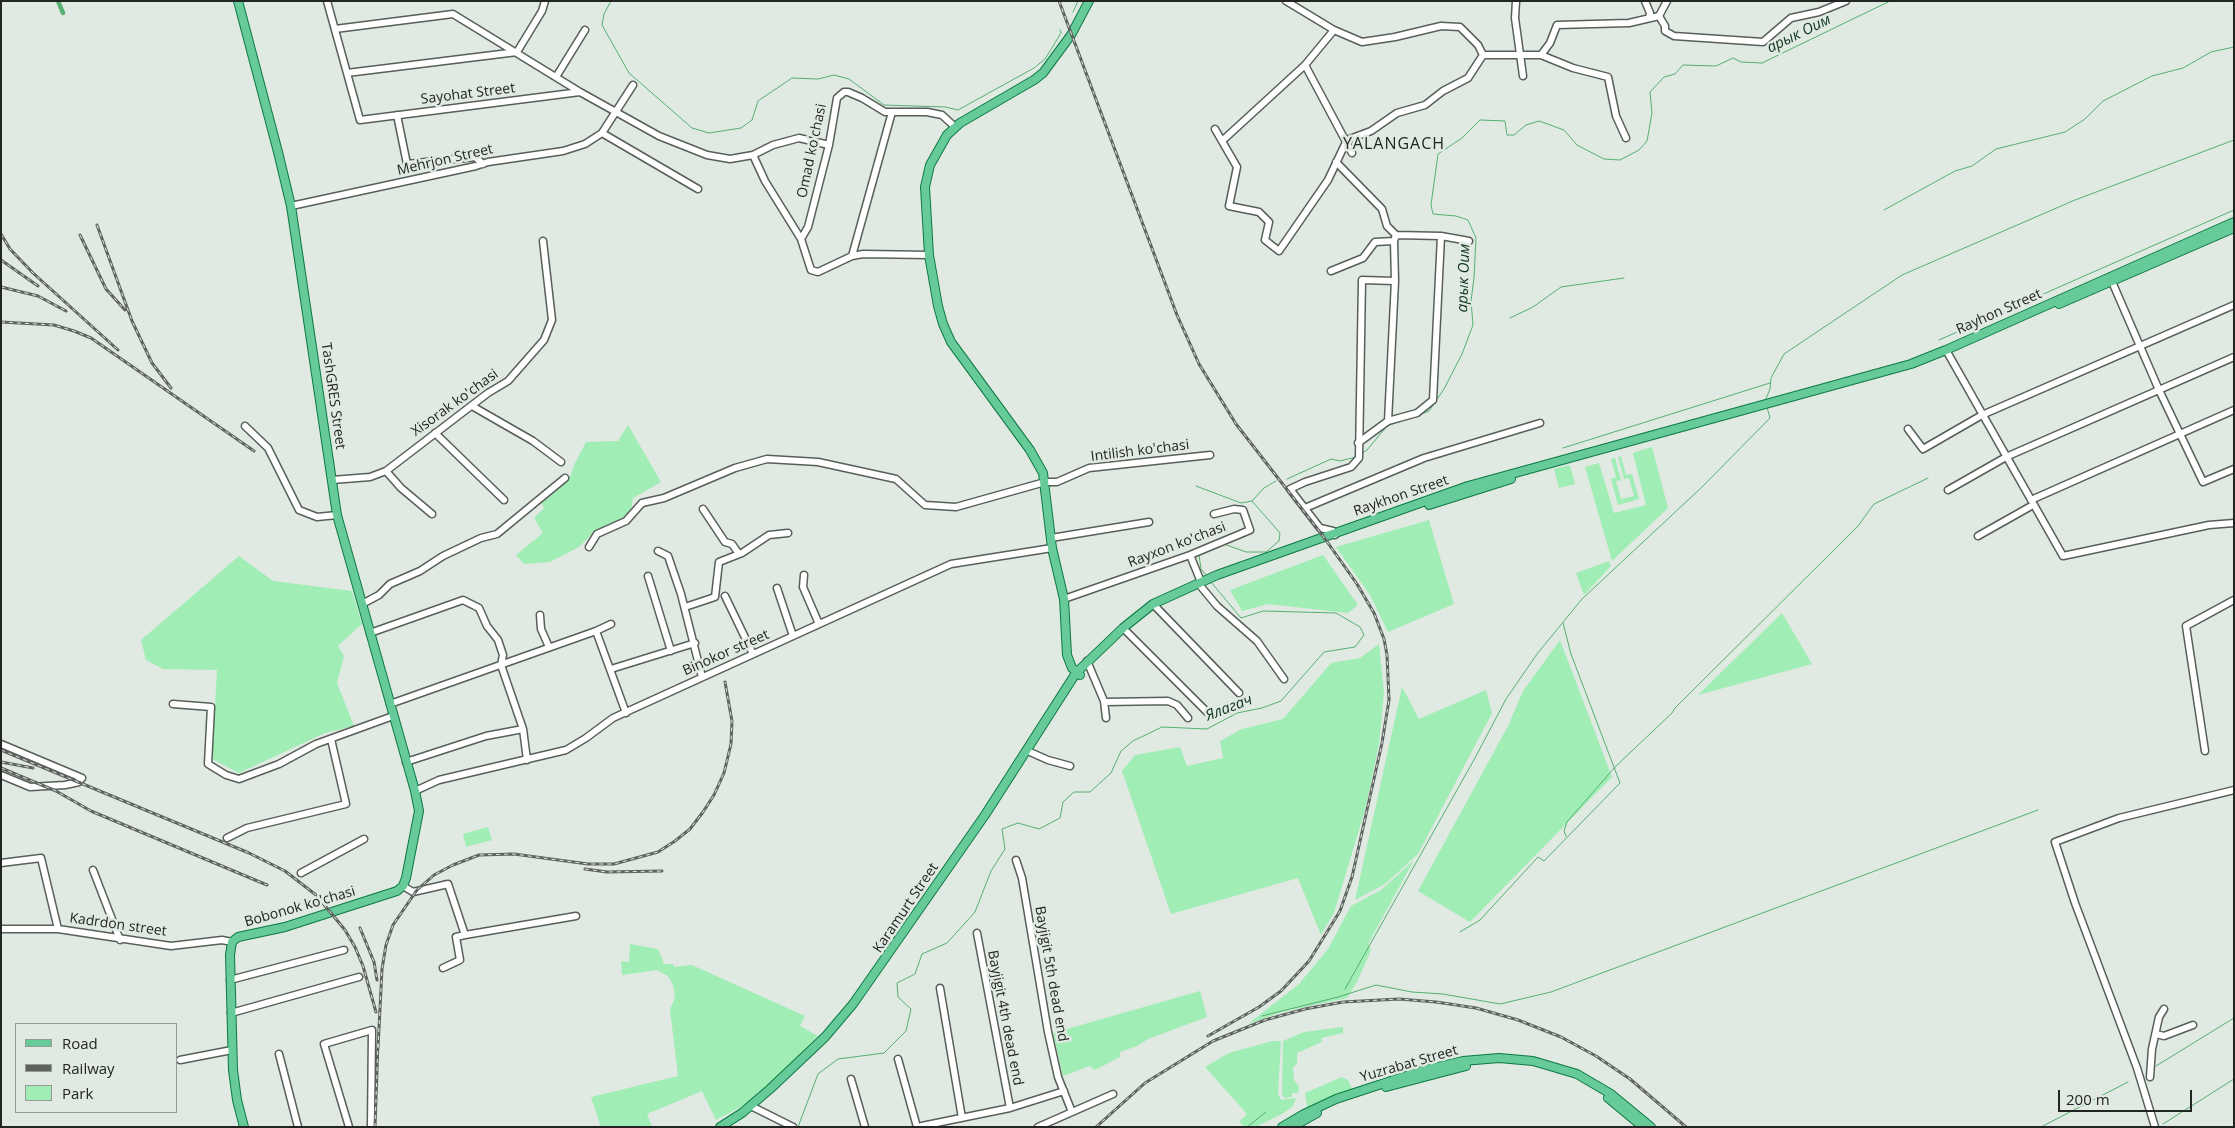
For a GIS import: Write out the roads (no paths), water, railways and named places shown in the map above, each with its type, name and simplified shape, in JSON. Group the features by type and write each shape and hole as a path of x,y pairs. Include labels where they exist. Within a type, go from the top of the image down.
{"main road":[{"name":"TashGRES Street","path":"238,1 291,206 338,515 415,792"},
{"path":"1078,674 1067,655 1064,599 1050,538 1042,469 949,338 938,306 930,254 925,195 926,180 938,148 955,127 1039,77 1063,47 1089,1"},
{"name":"Rayhon Street","path":"1766,405 1914,366 2111,279 2234,222"},
{"name":"Rayhon Street","path":"2111,279 2234,228"},
{"name":"Raykhon Street","path":"1078,674 1124,629 1155,605 1202,583 1335,535 1470,491 1564,462 1766,405"},
{"name":"Karamurt Street","path":"986,816 1030,752 1078,674"},
{"name":"Karamurt Street","path":"725,1127 752,1107 827,1039 860,1002 977,830 1078,674"},
{"path":"403,886 418,819 419,807 415,792"},
{"name":"Bobonok ko'chasi","path":"244,1127 235,1085 232,1050 230,951 232,942 238,937 285,927 330,911 394,893 403,886"},
{"name":"Yuzrabat Street","path":"1282,1127 1336,1099 1421,1071 1463,1061 1499,1058 1533,1061 1576,1074 1611,1094 1651,1127"},
{"name":"Yuzrabat Street","path":"1292,1127 1334,1106 1408,1080 1464,1066 1500,1063 1541,1067 1572,1078 1605,1096 1643,1127"},
{"name":"Karamurt Street","path":"720,1127 752,1107"}],"street":[{"path":"327,1 347,73 517,52"},
{"path":"517,52 542,11 545,1"},
{"path":"1286,1 1334,30 1362,42 1395,37 1441,26 1460,27 1478,44 1483,55"},
{"path":"1516,1 1515,18 1523,76"},
{"path":"1645,1 1650,13 1648,18"},
{"path":"1659,16 1667,1"},
{"path":"1659,16 1665,26 1664,31 1674,36 1763,42 1792,18 1820,12 1846,1"},
{"path":"335,29 454,14 580,92 659,136 707,156 730,159 753,155 773,145 799,138 829,145"},
{"path":"1541,55 1550,43 1557,25 1629,23 1659,16"},
{"path":"556,76 585,30"},
{"path":"1222,141 1305,64 1334,30"},
{"path":"1483,55 1541,55 1573,68 1608,77 1616,116 1626,138"},
{"path":"1215,129 1237,167 1229,206 1259,212 1269,222 1265,240 1279,251 1328,180 1347,140 1371,131 1397,113 1425,105 1442,91 1468,78 1483,55"},
{"path":"1305,64 1352,152"},
{"name":"Sayohat Street","path":"347,73 360,120 580,92"},
{"name":"Mehrjon Street","path":"291,206 483,164 562,151 586,144 602,133 633,85"},
{"name":"Omad ko'chasi","path":"801,239 808,226 829,145 837,98 844,92 862,98 885,112 927,112 942,115 955,127"},
{"path":"852,256 892,112"},
{"path":"398,115 407,164 475,157 483,164"},
{"path":"602,133 698,189"},
{"name":"Omad ko'chasi","path":"753,155 766,181 801,239 811,270 818,272 852,256 863,254 930,254"},
{"path":"1336,162 1382,209 1387,226 1395,238 1395,280 1388,421"},
{"path":"1359,445 1388,421 1418,414 1433,400 1440,236"},
{"path":"1331,271 1363,258 1375,242 1395,238 1440,236 1469,241"},
{"name":"Xisorak ko'chasi","path":"332,480 370,477 386,472 435,433 508,381 544,340 552,320 543,242"},
{"path":"2111,279 2159,390 2203,482 2234,469"},
{"path":"1335,535 1329,529 1320,528 1290,488 1350,468 1359,458 1362,384 1362,280 1395,280"},
{"path":"1908,429 1923,449 1982,415 2234,305"},
{"path":"1947,352 2063,556 2210,526 2234,523"},
{"path":"1948,490 2006,457 2234,357"},
{"path":"472,406 533,441 561,462"},
{"path":"1978,536 2032,502 2234,410"},
{"path":"1304,508 1424,458 1540,423"},
{"path":"245,426 268,448 299,510 317,517 338,515"},
{"path":"435,433 504,500"},
{"name":"Intilish ko'chasi","path":"588,547 597,534 626,520 642,503 664,498 735,468 767,459 818,462 896,479 925,506 956,507 1045,482 1057,482 1089,468 1210,455"},
{"path":"386,472 401,488 432,514"},
{"path":"362,604 379,595 390,584 420,571 443,556 481,538 497,534 565,478"},
{"path":"703,509 725,542 732,544 739,554"},
{"name":"Rayxon ko'chasi","path":"1064,599 1190,554 1250,530 1242,510 1234,509 1214,514"},
{"path":"1050,538 1149,522"},
{"path":"685,608 715,597 719,562 739,554 769,535 788,533"},
{"name":"Binokor street","path":"415,792 439,780 566,750 613,718 951,564 1052,548"},
{"path":"658,551 668,556 695,643 702,677"},
{"path":"1190,554 1202,583 1236,624 1257,641 1284,679"},
{"path":"804,575 803,587 819,624"},
{"path":"648,576 672,651"},
{"path":"777,588 792,636"},
{"path":"725,596 753,654"},
{"path":"370,633 463,600 479,608 487,626 498,640 503,655 501,665 523,729 527,760"},
{"path":"2205,751 2186,626 2234,600"},
{"path":"1155,605 1239,693"},
{"path":"540,615 541,629 549,648"},
{"path":"390,704 611,624"},
{"path":"1124,629 1207,712"},
{"path":"596,631 626,713"},
{"path":"611,670 695,643"},
{"path":"1088,663 1104,702 1106,718"},
{"path":"1104,702 1168,701 1177,705 1188,718"},
{"path":"173,704 211,706 208,764 226,775 239,779 279,764 316,744 393,716"},
{"path":"406,762 486,736 523,729"},
{"path":"227,838 247,828 346,804 331,739"},
{"path":"1,744 82,778 79,782 65,785 30,787 1,775"},
{"path":"1030,752 1048,760 1070,766"},
{"path":"2155,1127 2137,1068 2075,903 2055,842 2119,818 2234,790"},
{"path":"301,873 364,840"},
{"path":"1,863 41,858 58,929"},
{"name":"Bayjigit 5th dead end","path":"1016,860 1022,878 1048,1032 1058,1078 1072,1112"},
{"path":"93,870 120,940"},
{"path":"394,893 413,892 448,884 465,935"},
{"path":"403,886 413,892"},
{"path":"444,968 460,960 456,937 576,916"},
{"name":"Kadrdon street","path":"1,929 58,929 120,940 171,946 222,940 232,942"},
{"name":"Bayjigit 4th dead end","path":"977,933 1010,1108"},
{"path":"230,980 344,950"},
{"path":"231,1013 359,978"},
{"path":"940,988 962,1118"},
{"path":"2150,1077 2152,1048 2159,1017 2164,1008"},
{"path":"2156,1034 2164,1036 2193,1025"},
{"path":"349,1127 324,1044 372,1030 371,1127"},
{"path":"180,1060 232,1050"},
{"path":"279,1054 298,1127"},
{"path":"898,1058 917,1127 1010,1108 1064,1092"},
{"path":"850,1079 865,1127"},
{"path":"1038,1127 1113,1094"},
{"path":"752,1107 790,1123 793,1127"}],"waterway":[{"path":"58,1 63,13"},
{"path":"611,1 604,14 602,25 629,73 692,128 709,133 741,128 752,120 758,101 792,78 818,79 834,75 849,79 884,105 945,107 958,110 1034,68 1045,59 1061,33 1060,30"},
{"path":"1073,12 1078,1"},
{"name":"арык Оим","path":"1419,415 1429,411 1444,389 1462,354 1473,325 1471,301 1476,238 1468,220 1456,216 1433,214 1431,205 1438,154 1462,138 1480,120 1505,121 1507,135 1514,135 1526,125 1539,121 1564,130 1577,145 1604,159 1620,160 1639,150 1647,141 1652,113 1650,92 1664,77 1675,74 1683,65 1716,66 1733,58 1741,62 1762,63 1890,1"},
{"path":"1884,210 1955,171 1972,166 1996,149 2065,132 2085,119 2103,101 2152,76 2183,68 2211,52 2234,47"},
{"path":"1765,401 1770,389 1771,378 1784,354 1902,275 2075,200 2234,140"},
{"path":"1939,340 2234,210"},
{"path":"1510,318 1533,307 1561,287 1624,278"},
{"path":"1563,448 1770,383"},
{"path":"1345,989 1475,758 1506,699 1537,654 1582,599 1702,487 1770,418 1767,407"},
{"name":"арык Оим","path":"1361,454 1367,450 1387,426 1413,417"},
{"name":"арык Оим","path":"1287,479 1331,459 1340,461 1356,457"},
{"path":"1566,836 1564,831 1567,822 1615,767 1672,713 1858,526 1874,504 1928,478"},
{"name":"арык Оим","path":"1196,486 1241,503 1252,501 1264,488 1276,481"},
{"name":"Ялагач","path":"1224,544 1246,552 1266,552 1279,541 1280,533 1252,501"},
{"name":"Ялагач","path":"1199,555 1201,569 1207,576"},
{"name":"Ялагач","path":"798,1127 818,1074 838,1059 884,1053 906,1031 911,1009 898,997 897,983 915,974 922,954 947,943 975,912 991,871 1005,849 1002,829 1018,823 1039,829 1060,818 1063,802 1074,792 1090,792 1111,773 1121,751 1133,741 1162,727 1207,729 1237,713 1262,708 1281,701 1324,652 1355,647 1364,635 1360,627 1336,613 1263,611 1241,618 1211,582"},
{"path":"1460,932 1480,920 1538,857 1544,861 1620,783 1571,654 1563,623"},
{"path":"1262,1016 1338,997 1376,985 1500,1004 1551,992 2038,810"},
{"path":"2156,1066 2234,1018"},
{"path":"2163,1124 2234,1079"},
{"path":"2041,1127 2128,1082"},
{"path":"1247,1127 1266,1112"}],"railway":[{"path":"1059,1 1177,315 1199,364 1236,424 1323,536 1357,584 1374,613 1384,639 1387,655 1389,700 1382,743 1352,877 1340,911 1309,961 1281,991 1259,1007 1208,1036"},
{"path":"97,225 132,321 152,363 171,388"},
{"path":"1,234 10,249 33,273 118,350"},
{"path":"80,235 106,289 125,310"},
{"path":"1,260 38,286"},
{"path":"1,287 38,296 66,311"},
{"path":"1,322 54,325 91,338 254,451"},
{"path":"378,1048 382,969 386,945 393,925 417,890 434,875 479,855 514,854 588,864 614,864 658,852 675,841 690,829 703,812 714,795 724,773 731,744 732,721 725,682"},
{"path":"1,750 249,853 285,871 316,895 345,930 363,966 376,1012"},
{"path":"1,762 33,768"},
{"path":"1,768 56,791 91,811 267,885"},
{"path":"585,869 607,872 662,871"},
{"path":"360,928 374,962 377,980"},
{"path":"1096,1127 1145,1083 1213,1041 1265,1020 1305,1009 1343,1002 1399,999 1476,1008 1518,1020 1561,1037 1596,1056 1630,1079 1686,1127"},
{"path":"375,1127 378,1042"}],"district":[{"name":"YALANGACH","path":"1394,144"}]}
